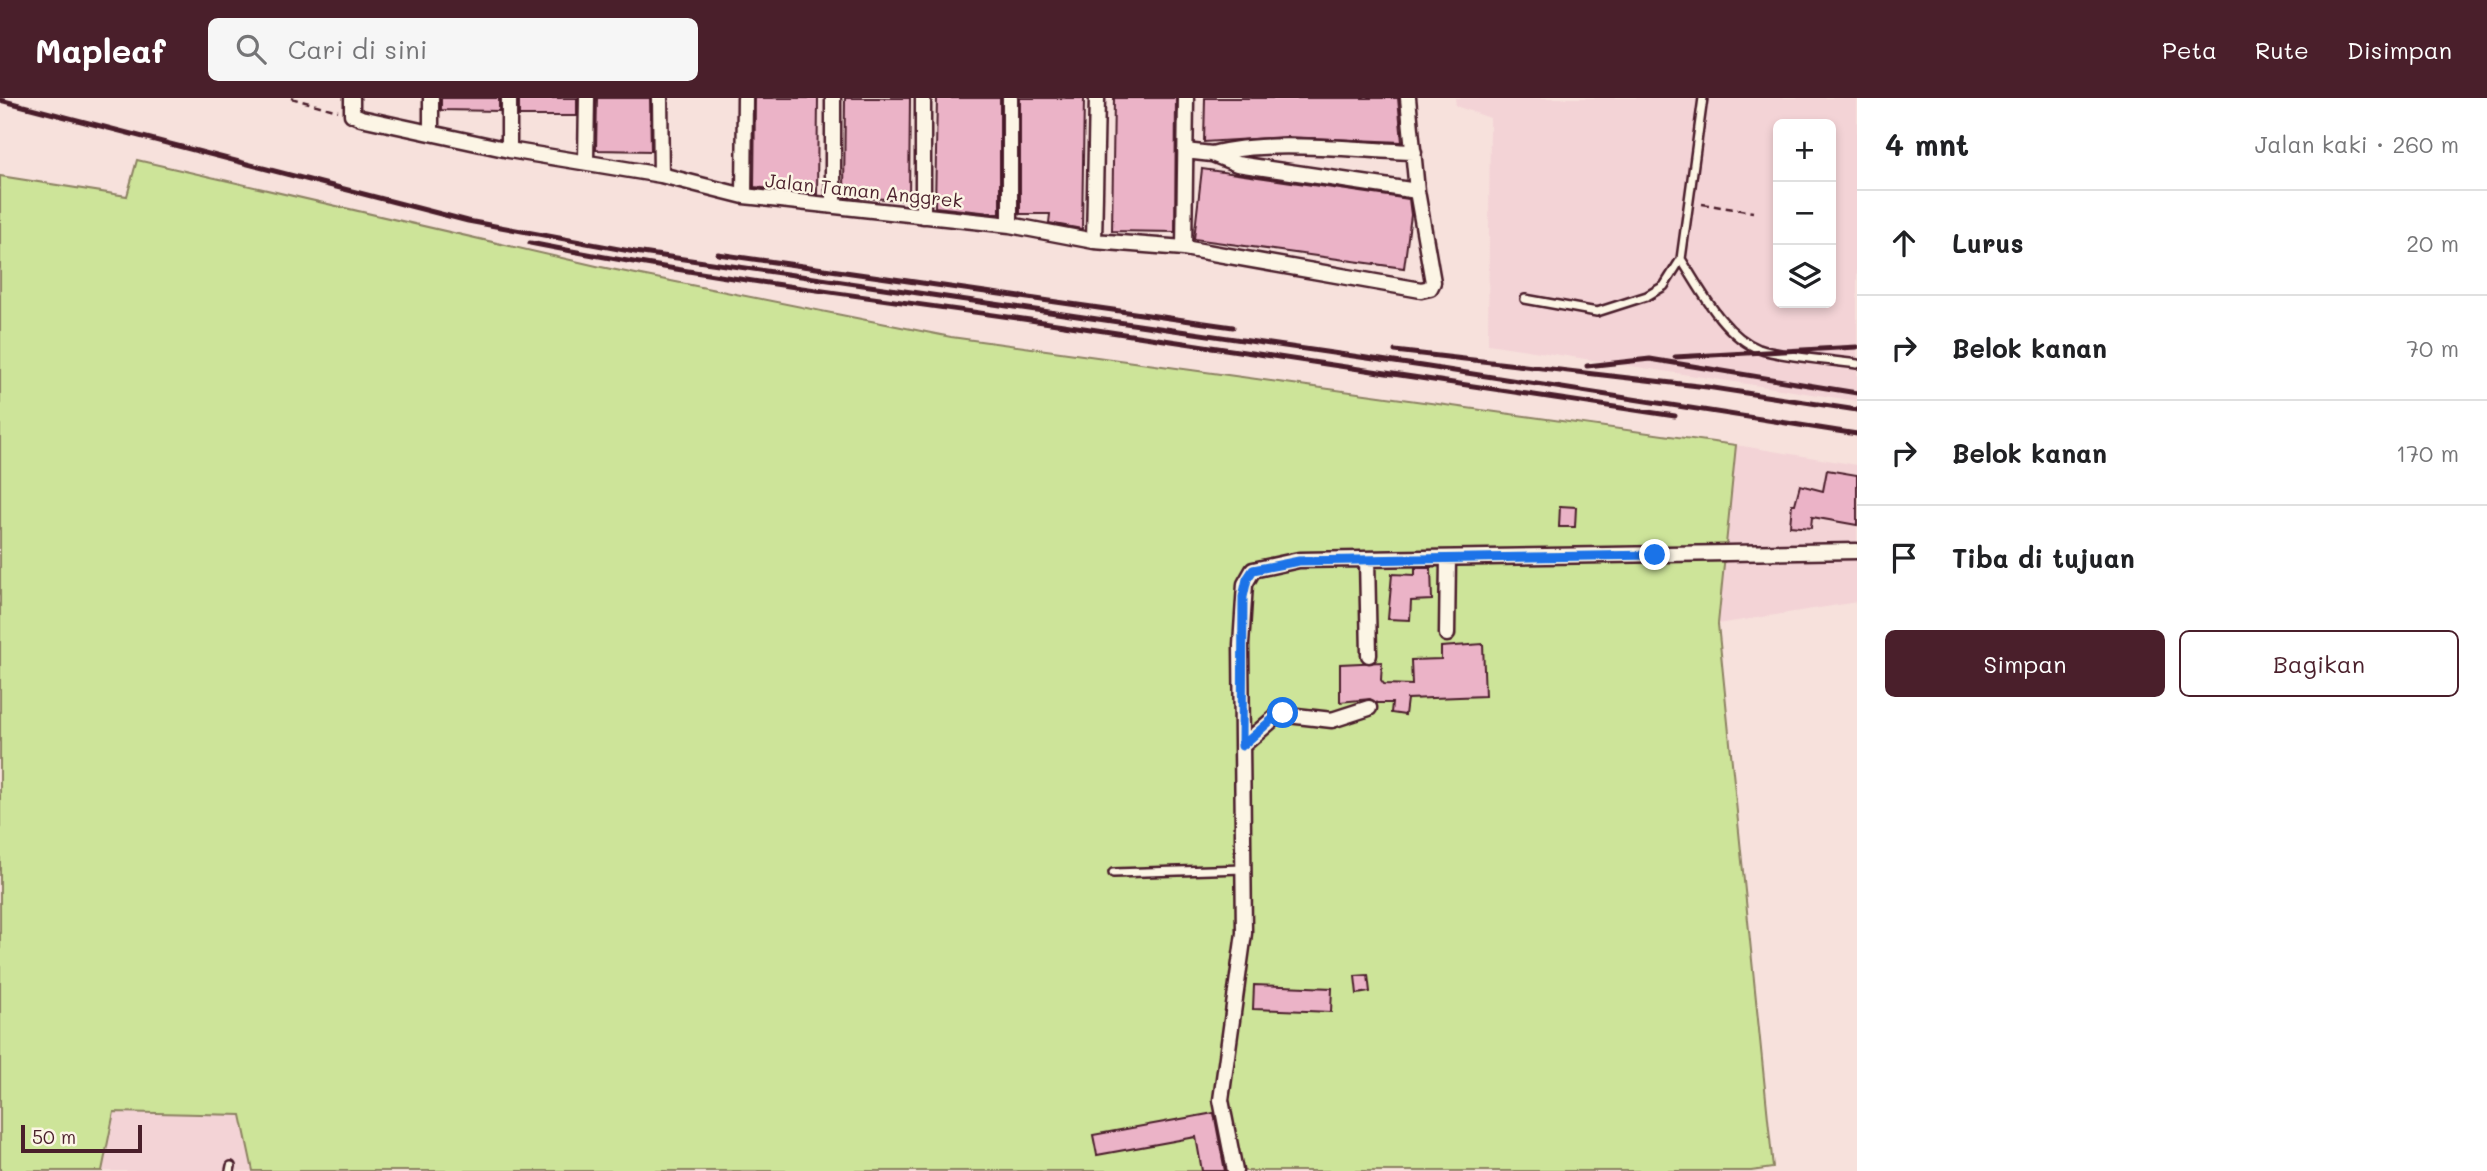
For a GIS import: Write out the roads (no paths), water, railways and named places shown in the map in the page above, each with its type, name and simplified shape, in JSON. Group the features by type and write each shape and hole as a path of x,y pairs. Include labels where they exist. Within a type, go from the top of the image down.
{"street":[{"name":"Jalan Taman Anggrek","path":"352,98 352,114 509,150 586,160 661,175 744,196 1010,225 1094,241 1184,248 1421,290 1430,288 1433,282 1417,191"},
{"path":"431,98 431,132"},
{"path":"509,98 509,150"},
{"path":"586,160 587,98"},
{"path":"660,98 661,175"},
{"path":"744,196 745,98"},
{"path":"833,98 833,204"},
{"path":"923,98 923,216"},
{"path":"1010,98 1010,225"},
{"path":"1094,241 1097,98"},
{"path":"1184,248 1186,98"},
{"path":"1185,151 1212,154 1237,163 1417,191 1408,98"},
{"path":"1212,154 1228,150 1272,148 1413,152"},
{"path":"1235,1171 1221,1100 1240,975 1245,869 1241,645 1247,579 1253,570 1271,564 1367,559 1857,551"},
{"path":"1447,634 1448,558"},
{"path":"1367,559 1368,655"},
{"path":"1242,746 1279,714 1332,720 1369,708"}],"lane":[{"path":"1525,299 1597,312 1664,286 1681,259 1703,98"},
{"path":"1681,259 1715,311 1736,333 1760,349 1857,364"},
{"path":"1113,873 1245,869"}],"railway":[{"path":"0,100 468,221 635,252 1422,366 1857,434"},
{"path":"530,243 717,276 1675,416"},
{"path":"718,254 1233,327"},
{"path":"1675,357 1857,347"},
{"path":"1395,351 1707,387 1857,410"},
{"path":"1587,366 1650,359 1857,393"}]}
